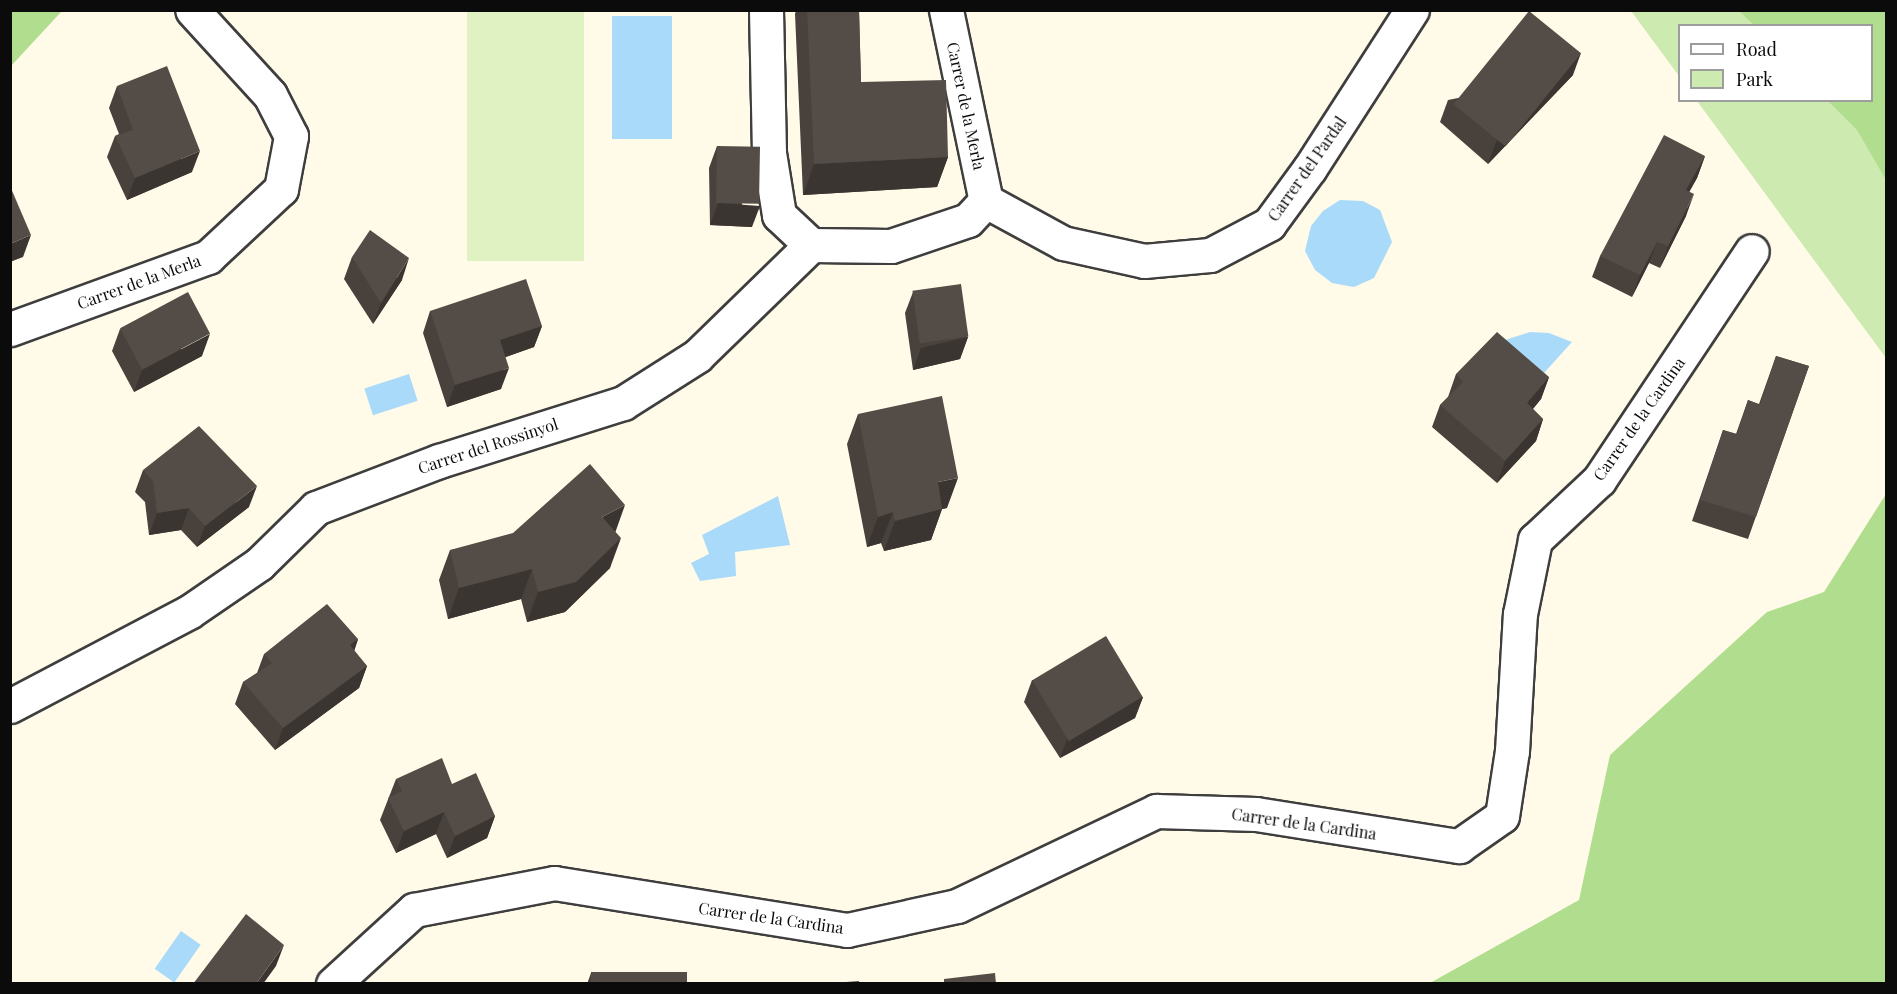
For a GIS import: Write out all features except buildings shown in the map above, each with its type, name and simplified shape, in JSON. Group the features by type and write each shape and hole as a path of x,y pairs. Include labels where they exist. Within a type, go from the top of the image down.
{"street":[{"name":"Carrer de la Merla","path":"10,329 208,256 281,189 291,136 270,95 192,10"},
{"path":"766,10 769,153 779,215 811,245 891,246 977,210"},
{"name":"Carrer de la Merla","path":"946,10 977,210"},
{"name":"Carrer del Pardal","path":"977,210 1063,243 1144,261 1210,255 1269,224 1311,168 1412,10"},
{"name":"Carrer del Rossinyol","path":"10,706 189,612 259,564 316,507 439,461 623,403 697,356 811,245"},
{"name":"Carrer de la Cardina","path":"333,984 414,910 554,883 847,930 957,906 1156,811 1256,814 1459,846 1502,816 1512,751 1520,614 1535,540 1599,480 1752,251"}],"green space":[{"path":"10,11 62,11 11,66"},
{"path":"467,11 584,11 584,261 467,261"},
{"path":"1631,11 1886,11 1886,358 1698,102 1873,102 1873,24 1678,24 1678,75"},
{"path":"1739,11 1886,11 1886,180 1857,130 1829,102 1873,102 1873,24 1753,24"},
{"path":"1886,494 1886,983 1430,983 1579,900 1610,755 1767,612 1824,592"}],"water":[{"path":"612,16 672,16 672,139 612,139"},
{"path":"1340,200 1363,201 1380,210 1392,242 1374,278 1354,287 1332,283 1315,270 1305,251 1311,226 1323,211"},
{"path":"1530,332 1549,333 1572,342 1544,373 1505,340"},
{"path":"409,374 418,401 373,415 364,389"},
{"path":"778,496 790,545 735,552 736,576 700,581 691,563 709,554 702,535"},
{"path":"181,931 201,945 174,982 155,969"}]}
